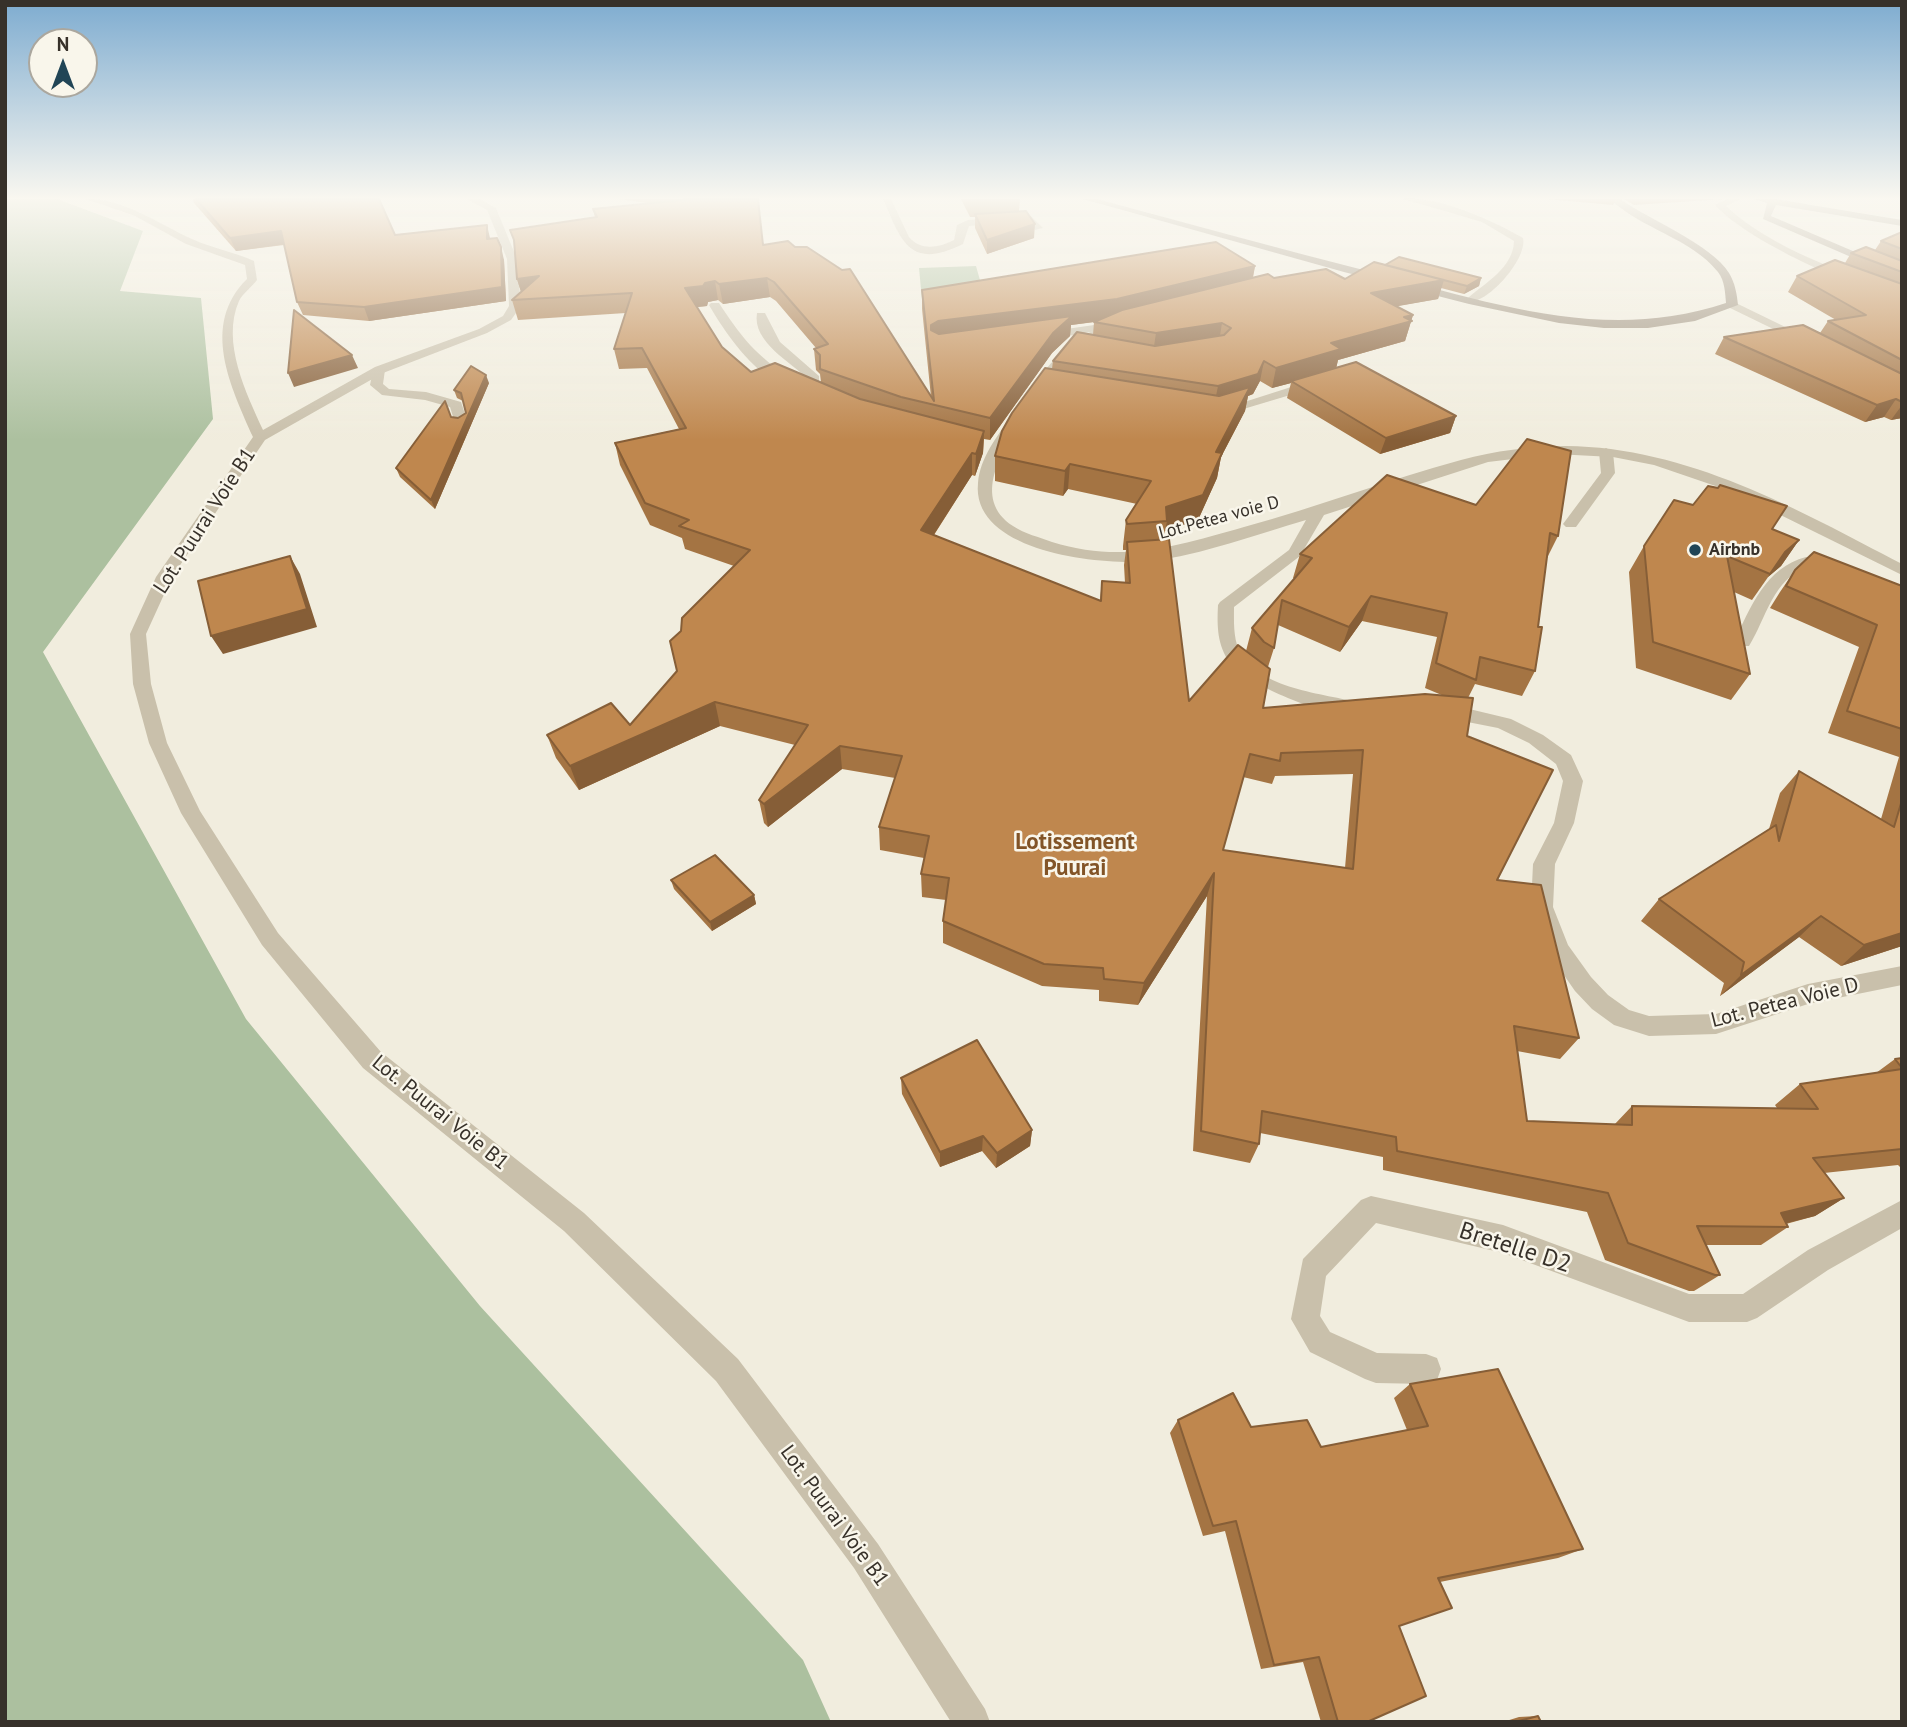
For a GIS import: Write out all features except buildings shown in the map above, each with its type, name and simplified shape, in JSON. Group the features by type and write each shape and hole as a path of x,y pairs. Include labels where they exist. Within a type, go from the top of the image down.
{"main road":[{"path":"1390,280 1551,318 1617,325 1670,323 1711,314 1732,305 1731,287 1727,280"}],"street":[{"name":"Lot. Puurai Voie B1","path":"251,280 234,300 227,324 234,374 260,437"},
{"name":"Lot. Puurai Voie B1","path":"513,280 515,306 507,318 483,331 379,370 260,437 164,577 138,634 142,684 158,743 191,813 270,939 372,1060 575,1222 727,1370 866,1556 972,1722"},
{"path":"1472,300 1493,280"},
{"path":"1858,280 1902,299"},
{"path":"715,305 730,331 760,364 820,395 815,379 774,346 765,331 761,315"},
{"path":"1732,305 1818,346"},
{"name":"Lot.Petea voie D","path":"1139,318 1095,331 1072,345 1058,358 1046,386 990,447 983,494 989,511 1004,528 1062,551 1099,556 1140,557 1180,550 1318,512 1463,463 1495,456 1568,450 1606,452 1670,465 1721,482 1756,496 1902,570"},
{"path":"1029,338 1115,325"},
{"path":"1072,345 1092,349"},
{"path":"379,370 376,385 386,392 426,396 456,405 460,420"},
{"path":"1202,411 1224,411 1322,381"},
{"path":"1571,524 1608,473 1606,452"},
{"path":"1318,512 1295,553 1226,606 1226,630 1231,650 1244,669 1282,690 1340,706 1378,708"},
{"path":"1743,642 1766,593 1794,566 1814,563 1841,573"},
{"name":"Lot. Petea Voie D","path":"1428,710 1461,713 1504,723 1536,739 1564,760 1573,781 1564,822 1544,864 1542,907 1558,949 1583,984 1600,1002 1622,1018 1650,1026 1716,1024 1808,994 1902,975"},
{"name":"Bretelle D2","path":"1426,1369 1376,1368 1320,1342 1305,1320 1313,1269 1371,1209 1503,1238 1689,1308 1747,1308 1818,1260 1902,1213"}],"green space":[{"path":"5,280 124,280 120,291 201,298 213,419 43,652 246,1019 480,1306 803,1660 831,1722 5,1722"},
{"path":"920,280 980,280 985,298 922,300"}],"place":[{"name":"Airbnb","path":"1695,550"}],"district":[{"name":"Lotissement Puurai","path":"1075,855"}]}
